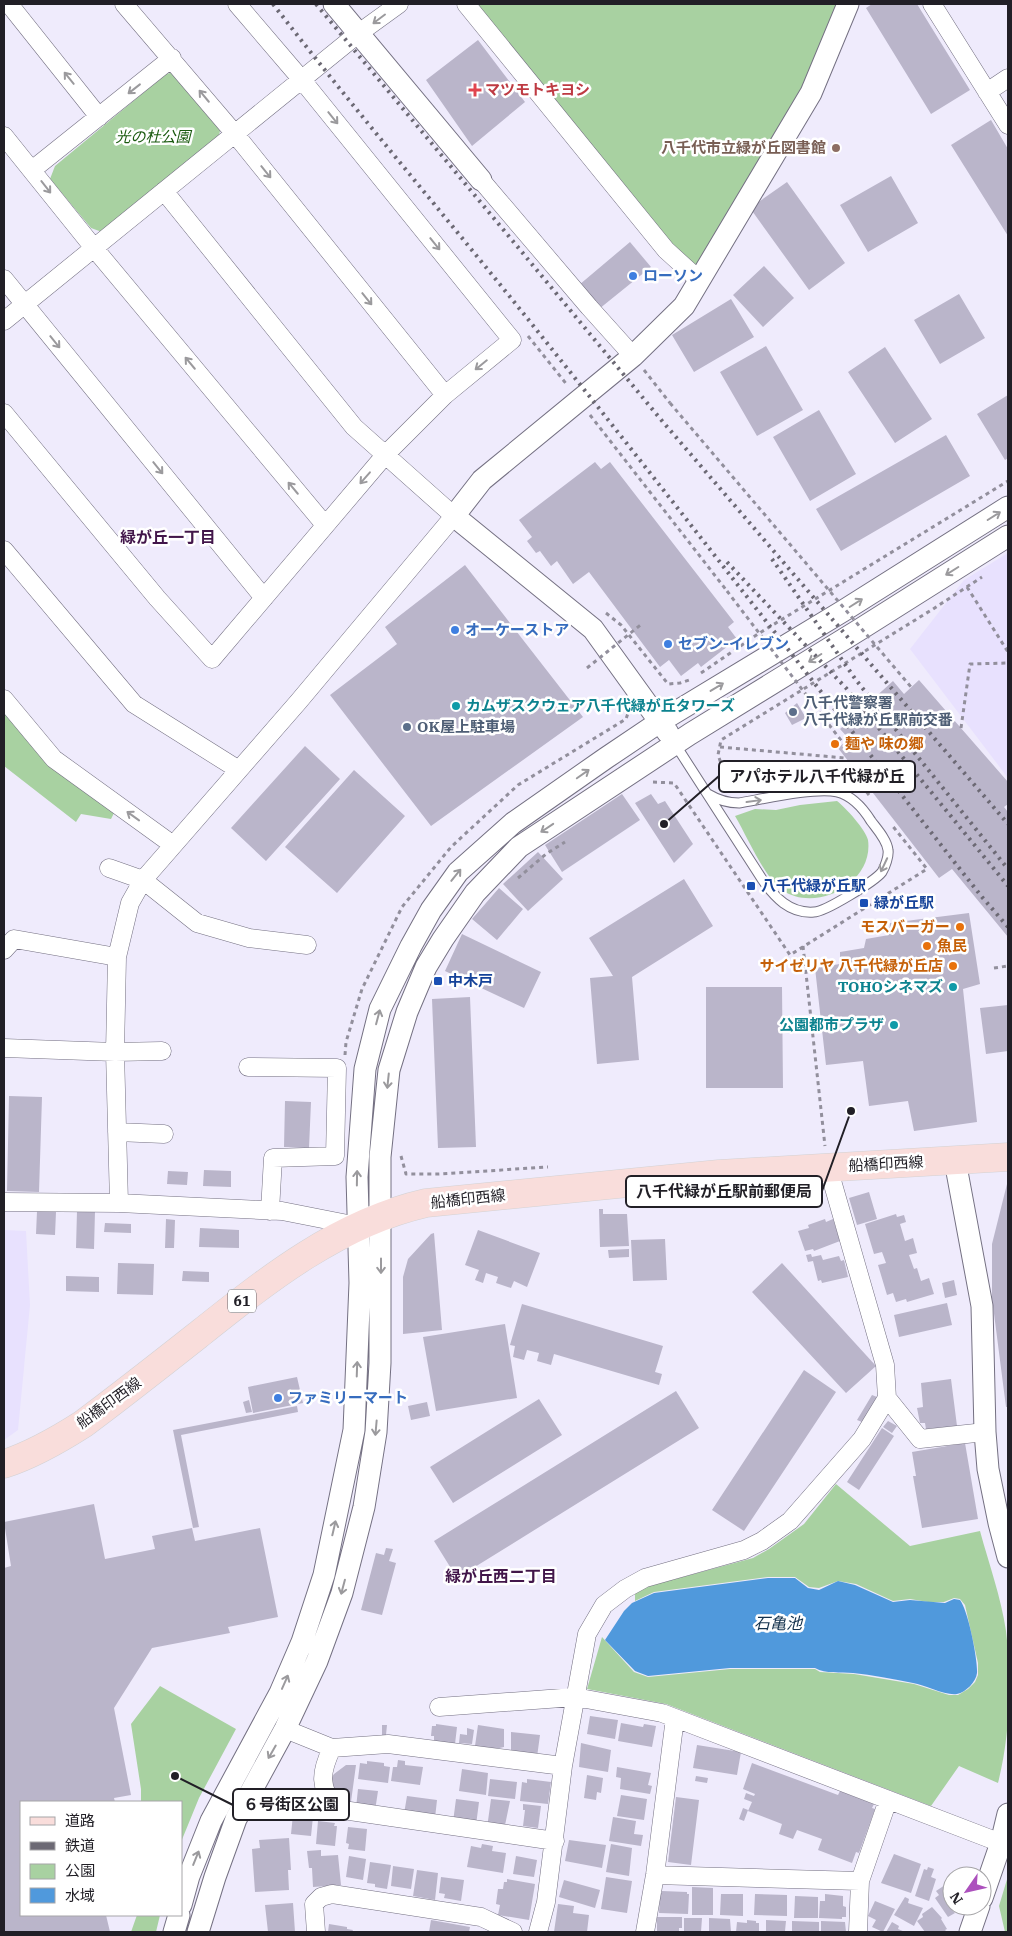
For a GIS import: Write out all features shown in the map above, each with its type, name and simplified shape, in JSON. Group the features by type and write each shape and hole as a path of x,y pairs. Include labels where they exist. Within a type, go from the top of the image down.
{"main road":[{"name":"船橋印西線","path":"4,1464 18,1460 54,1442 83,1424 282,1270 325,1243 369,1222 407,1207 426,1203 719,1174 1008,1157"}],"street":[{"path":"9,4 99,116"},
{"path":"124,4 235,134 444,395"},
{"path":"4,413 157,598 212,659 386,454 444,395 512,340 302,80 237,4"},
{"path":"334,4 583,300 633,356"},
{"path":"4,321 359,33 399,4"},
{"path":"119,1204 115,1052 117,957 130,903 143,880 239,770 454,516 482,480 633,356 684,306 811,93 848,4"},
{"path":"932,4 1008,125"},
{"path":"471,6 666,250 699,280"},
{"path":"32,170 172,58"},
{"path":"987,92 1008,78"},
{"path":"4,136 94,248 325,525"},
{"path":"164,191 354,427 454,516 593,629 675,744"},
{"path":"4,280 264,598"},
{"path":"198,1932 236,1819 285,1729 317,1661 342,1593 364,1507 376,1432 380,1363 369,1222 357,1177 364,1070 380,1009 431,910 458,872 513,823 660,721 843,611 1008,507"},
{"path":"182,1901 189,1876 211,1821 280,1693 302,1642 324,1575 354,1430 360,1283 380,1157 389,1070 408,1012 426,968 443,938 476,893 520,847 675,744 1008,536"},
{"path":"4,550 134,704 239,770"},
{"path":"4,699 54,759 173,845"},
{"path":"109,868 143,880 197,923 249,938 307,945"},
{"path":"4,950 14,939 117,957"},
{"path":"4,1048 115,1052 162,1050"},
{"path":"248,1067 338,1068 335,1156 274,1158 270,1211"},
{"path":"117,1132 164,1134"},
{"path":"955,1161 982,1306 985,1432 990,1478 1008,1557"},
{"path":"538,1932 546,1902 563,1766 587,1634 604,1606 626,1589 645,1578 744,1550 762,1542 790,1521 862,1439 887,1398 885,1364 828,1167"},
{"path":"4,1202 119,1204 282,1211 369,1222"},
{"path":"887,1398 920,1439 985,1432"},
{"path":"439,1707 575,1696 662,1713 1001,1843"},
{"path":"646,1932 675,1718"},
{"path":"285,1729 332,1748 398,1744 563,1766"},
{"path":"332,1748 325,1762 322,1780 327,1797 336,1809 554,1841"},
{"path":"858,1932 860,1881 888,1800"},
{"path":"992,1869 1008,1814"},
{"path":"655,1875 860,1881"},
{"path":"316,1932 314,1904 322,1897 332,1894 480,1917 512,1932"},
{"path":"174,1932 179,1916"},
{"path":"970,1932 976,1916"}],"lane":[{"path":"675,744 773,895 784,904 797,910 814,912 829,908 882,872 888,850 883,837 862,807 851,798 838,792 820,791 739,803 729,803 708,794"}],"path":[{"path":"633,356 670,403 911,687"},
{"path":"698,675 758,634 1008,481"},
{"path":"871,798 849,769 744,785 727,780 718,755 721,740 984,576"},
{"path":"967,586 1008,652"},
{"path":"727,591 843,744"},
{"path":"598,607 621,625 668,684 691,680"},
{"path":"587,668 643,623"},
{"path":"961,728 970,664 1008,663"},
{"path":"720,747 845,758"},
{"path":"652,782 674,783 790,955 927,869 887,819"},
{"path":"512,883 546,854 570,838"},
{"path":"803,946 828,1167"},
{"path":"994,968 1008,966"},
{"path":"401,1149 400,1158 406,1174 438,1174 558,1166"}],"shaded area":[{"path":"1008,553 1008,778 910,649 964,580"},
{"path":"4,1230 26,1231 30,1305 18,1430 4,1440"}],"green space":[{"path":"478,4 844,4 811,93 699,280 470,9"},
{"name":"光の杜公園","path":"174,72 221,127 219,135 102,232 91,228 50,179 55,166 166,74"},
{"path":"4,702 117,807 111,819 81,814 76,822 4,766"},
{"path":"837,801 855,819 868,840 867,855 862,869 853,881 840,890 826,896 811,898 796,896 782,890 775,884 762,866 735,816 755,809 776,810"},
{"path":"836,1484 910,1546 980,1531 1001,1606 1008,1650 1009,1708 1005,1746 998,1783 959,1766 931,1806 666,1704 587,1689 602,1637 634,1672 648,1677 730,1669 815,1669 820,1672 854,1674 914,1684 949,1695 958,1695 968,1689 975,1682 978,1675 978,1663 965,1605 960,1599 954,1598 944,1602 910,1599 893,1601 856,1584 838,1581 819,1588 809,1587 795,1577 768,1577 654,1592 635,1601 635,1593 649,1586 753,1558 769,1549 804,1524"},
{"path":"160,1686 236,1729 199,1798 182,1840 182,1801 141,1801 141,1789 131,1724"},
{"path":"1008,1876 1008,1932 1005,1932 999,1906"},
{"path":"137,1916 160,1916 156,1932 131,1932"}],"water":[{"name":"石亀池","path":"768,1578 795,1578 808,1588 819,1590 838,1581 855,1585 893,1602 910,1600 945,1603 954,1599 960,1600 969,1624 974,1647 977,1667 975,1680 964,1691 952,1694 898,1680 853,1673 828,1672 815,1668 730,1668 648,1676 635,1671 605,1640 624,1611 632,1603 654,1593"}],"building":[{"path":"872,4 917,4 970,90 931,114 866,8"},
{"path":"478,40 525,102 472,146 426,80"},
{"path":"991,120 1008,149 1008,236 951,145"},
{"path":"891,176 918,223 868,252 840,205"},
{"path":"787,182 845,263 809,290 750,208"},
{"path":"630,242 651,267 599,309 579,285"},
{"path":"764,266 794,298 763,327 733,295"},
{"path":"959,294 985,338 940,364 914,320"},
{"path":"731,299 754,337 694,372 672,335"},
{"path":"766,346 803,410 757,436 720,372"},
{"path":"885,347 932,419 895,443 848,372"},
{"path":"1008,395 1008,458 1005,460 977,414"},
{"path":"819,410 856,474 810,501 773,437"},
{"path":"946,435 970,476 841,551 816,509"},
{"path":"595,462 601,469 610,462 734,622 728,627 737,639 701,667 698,663 681,676 669,660 660,667 589,572 573,584 557,561 551,566 540,551 536,553 527,541 532,537 519,520"},
{"name":"カムザスクウェア八千代緑が丘タワーズ","path":"465,565 583,717 431,826 330,695 397,644 385,627"},
{"path":"919,680 1008,782 1008,804 1004,807 1008,812 1008,937 952,869 939,878 838,748 849,739 840,729 893,681 904,694"},
{"path":"797,703 806,718 792,725 785,713"},
{"path":"305,746 340,779 266,861 231,828"},
{"path":"354,770 405,816 337,893 285,847"},
{"path":"622,794 640,820 562,872 545,845"},
{"path":"651,794 658,804 665,801 693,844 674,863 635,803"},
{"path":"538,852 563,879 528,911 503,884"},
{"path":"684,879 713,926 632,977 639,1060 597,1064 590,978 613,976 589,938"},
{"path":"499,888 523,909 497,940 472,919"},
{"name":"公園都市プラザ","path":"969,913 980,984 963,989 977,1122 914,1131 908,1101 869,1106 863,1061 826,1065 815,968 840,964 840,952 864,948 866,939 889,935 890,923"},
{"path":"462,934 541,972 524,1008 445,971"},
{"path":"706,987 782,987 783,1088 706,1088"},
{"path":"470,997 476,1147 438,1148 432,999"},
{"path":"1008,1005 1008,1051 986,1054 980,1008"},
{"path":"9,1096 42,1097 39,1192 7,1191"},
{"path":"285,1101 311,1102 309,1148 284,1147"},
{"path":"204,1170 231,1171 231,1187 203,1186"},
{"path":"168,1171 188,1172 187,1185 167,1184"},
{"path":"1008,1180 1008,1407 1006,1407 992,1298 992,1244"},
{"path":"869,1192 877,1219 857,1225 849,1198"},
{"path":"599,1209 603,1209 603,1214 627,1214 629,1246 600,1247"},
{"path":"37,1211 56,1212 55,1235 36,1234"},
{"path":"77,1211 95,1211 94,1249 76,1248"},
{"path":"896,1214 897,1217 904,1215 906,1222 900,1224 905,1241 913,1238 917,1253 909,1255 914,1269 917,1268 921,1281 929,1278 934,1294 907,1302 906,1299 896,1302 893,1293 887,1295 878,1265 886,1263 882,1252 874,1254 865,1224"},
{"path":"166,1219 175,1220 174,1248 165,1248"},
{"path":"825,1219 826,1222 833,1219 840,1241 814,1251 813,1249 805,1251 798,1231 809,1228 808,1225"},
{"path":"105,1223 131,1224 131,1233 104,1232"},
{"path":"200,1228 239,1230 239,1248 199,1247"},
{"path":"478,1230 540,1253 527,1287 514,1281 511,1288 496,1283 498,1277 486,1273 483,1283 475,1280 479,1270 465,1265"},
{"path":"434,1233 442,1330 403,1334 403,1277 408,1259"},
{"path":"665,1239 667,1280 633,1281 631,1240"},
{"path":"629,1249 629,1257 609,1258 608,1250"},
{"path":"811,1254 812,1257 821,1255 823,1260 839,1256 841,1261 844,1260 848,1277 822,1283 821,1280 818,1281 813,1261 808,1262 806,1255"},
{"path":"118,1263 154,1264 153,1295 117,1294"},
{"path":"782,1263 876,1366 846,1393 752,1292"},
{"path":"183,1271 209,1272 209,1282 182,1281"},
{"path":"66,1276 99,1277 99,1292 66,1291"},
{"path":"954,1280 957,1295 945,1298 942,1283"},
{"path":"947,1303 952,1325 899,1337 894,1315"},
{"path":"522,1304 663,1346 655,1372 662,1374 659,1385 554,1354 551,1365 537,1361 539,1353 527,1350 524,1360 513,1357 515,1346 510,1345"},
{"path":"505,1324 517,1398 436,1411 423,1337"},
{"path":"804,1370 836,1392 744,1531 712,1510"},
{"path":"297,1377 303,1403 253,1413 248,1387"},
{"path":"951,1379 957,1426 926,1429 925,1423 920,1423 917,1408 923,1407 921,1383"},
{"path":"676,1391 699,1428 457,1578 434,1541"},
{"path":"872,1395 877,1397 862,1422 857,1420"},
{"path":"539,1399 562,1435 453,1503 430,1467"},
{"path":"249,1400 252,1412 246,1413 243,1402"},
{"path":"427,1402 430,1416 411,1420 408,1406"},
{"path":"297,1406 298,1412 181,1435 199,1527 193,1528 173,1430"},
{"path":"888,1421 897,1426 892,1433 883,1427"},
{"path":"882,1428 894,1436 859,1490 847,1482"},
{"path":"965,1443 978,1519 922,1528 913,1476 916,1476 912,1452"},
{"path":"94,1504 105,1559 155,1549 152,1536 192,1528 195,1541 260,1528 278,1617 228,1627 230,1633 152,1648 114,1708 131,1795 114,1798 115,1801 20,1801 20,1916 106,1916 110,1932 4,1932 4,1568 11,1566 4,1522"},
{"path":"386,1548 393,1549 389,1561 396,1563 382,1615 361,1610 376,1553 384,1555"},
{"path":"590,1716 618,1720 615,1739 587,1734"},
{"path":"621,1723 643,1727 644,1724 656,1726 652,1747 618,1741"},
{"path":"436,1724 457,1727 455,1744 434,1741 434,1736 431,1736 432,1726 436,1726"},
{"path":"382,1725 387,1725 386,1735 382,1735"},
{"path":"478,1725 504,1729 504,1747 495,1749 475,1746"},
{"path":"467,1728 474,1730 472,1744 459,1743 460,1734 467,1735"},
{"path":"511,1732 540,1735 537,1757 511,1753"},
{"path":"581,1743 611,1750 608,1772 579,1767"},
{"path":"697,1745 741,1752 737,1775 693,1768"},
{"path":"398,1760 405,1761 405,1765 423,1767 420,1785 391,1781 393,1767 397,1767"},
{"path":"367,1761 384,1763 384,1766 390,1767 388,1783 358,1779 360,1763 367,1764"},
{"path":"752,1763 838,1795 840,1791 874,1804 872,1808 875,1809 859,1853 856,1852 852,1863 818,1850 822,1839 797,1830 793,1839 779,1834 782,1824 748,1811 752,1802 744,1799 746,1793 754,1796 755,1794 743,1789"},
{"path":"346,1765 356,1765 350,1809 336,1802 330,1780 334,1774"},
{"path":"617,1767 651,1773 648,1785 652,1786 650,1794 620,1789 621,1778 616,1777"},
{"path":"462,1769 488,1773 486,1795 459,1791"},
{"path":"587,1775 603,1778 601,1793 597,1792 596,1800 584,1798"},
{"path":"696,1776 708,1778 707,1783 695,1781"},
{"path":"490,1779 517,1782 515,1799 488,1796"},
{"path":"527,1779 551,1782 548,1804 520,1801 522,1782 527,1783"},
{"path":"358,1789 378,1791 375,1811 356,1808"},
{"path":"621,1795 647,1799 644,1820 617,1816"},
{"path":"407,1796 437,1800 435,1818 404,1814"},
{"path":"676,1797 699,1800 691,1865 668,1862"},
{"path":"456,1799 479,1802 476,1825 453,1822"},
{"path":"491,1799 510,1801 504,1830 487,1828"},
{"path":"523,1804 541,1806 538,1828 523,1826 525,1810 523,1810"},
{"path":"294,1805 314,1807 311,1836 291,1834"},
{"path":"743,1808 748,1810 744,1821 739,1819"},
{"path":"613,1817 636,1821 634,1834 643,1835 641,1846 609,1841"},
{"path":"318,1821 335,1823 334,1826 337,1826 335,1846 316,1844"},
{"path":"348,1827 367,1829 365,1851 348,1849 349,1844 346,1843"},
{"path":"289,1838 291,1870 288,1870 289,1890 255,1892 252,1849 260,1848 259,1840"},
{"path":"569,1840 606,1845 602,1868 565,1861"},
{"path":"482,1844 493,1846 492,1851 506,1853 503,1873 467,1867 471,1846 481,1848"},
{"path":"611,1844 632,1848 629,1876 606,1872"},
{"path":"321,1850 321,1856 338,1855 341,1885 313,1887 312,1868 309,1868 307,1851"},
{"path":"894,1854 921,1864 911,1893 881,1883"},
{"path":"349,1856 366,1859 363,1880 346,1877"},
{"path":"516,1856 537,1860 534,1877 513,1874"},
{"path":"370,1862 391,1865 387,1889 375,1887 375,1884 367,1883"},
{"path":"393,1866 414,1869 411,1889 391,1886"},
{"path":"928,1867 934,1869 931,1877 936,1879 929,1901 915,1896 924,1869 927,1870"},
{"path":"417,1870 438,1873 435,1900 413,1896"},
{"path":"441,1877 464,1880 461,1901 444,1898 445,1894 439,1893"},
{"path":"606,1877 632,1881 627,1913 601,1909"},
{"path":"507,1879 535,1884 529,1920 498,1915 500,1905 496,1904 498,1889 503,1889 504,1882 507,1882"},
{"path":"564,1880 600,1890 595,1908 559,1897"},
{"path":"692,1887 713,1888 713,1915 692,1915"},
{"path":"942,1887 942,1908 935,1898 939,1895 936,1891"},
{"path":"662,1891 687,1892 689,1894 688,1914 659,1913 660,1893"},
{"path":"721,1894 743,1894 743,1916 720,1915"},
{"path":"755,1894 787,1895 787,1916 754,1915"},
{"path":"825,1894 843,1896 846,1917 842,1917 842,1919 819,1918 820,1901 825,1901"},
{"path":"795,1896 818,1897 818,1918 794,1918"},
{"path":"905,1897 909,1899 908,1903 923,1908 914,1926 894,1915"},
{"path":"875,1901 895,1909 883,1932 872,1927 876,1920 868,1916"},
{"path":"293,1903 295,1932 268,1932 265,1905"},
{"path":"558,1904 574,1906 573,1913 589,1915 587,1932 554,1932"},
{"path":"932,1907 942,1918 947,1932 925,1932 917,1921 923,1917 922,1914"},
{"path":"657,1917 682,1917 682,1928 679,1928 679,1932 657,1932"},
{"path":"684,1918 702,1918 701,1932 684,1932"},
{"path":"709,1918 730,1919 731,1932 709,1932"},
{"path":"431,1920 470,1927 469,1932 429,1932"},
{"path":"747,1920 759,1923 759,1932 736,1932 737,1922 747,1923"},
{"path":"766,1920 786,1921 785,1931 766,1932"},
{"path":"792,1921 819,1922 819,1932 792,1932"},
{"path":"821,1921 845,1922 846,1932 821,1932"},
{"path":"892,1922 899,1926 898,1929 905,1932 886,1932"},
{"path":"329,1924 353,1930 352,1932 328,1932"}],"railway":[{"path":"273,4 543,338 982,897 1008,927"},
{"path":"316,4 663,422 1008,824"},
{"path":"772,559 856,680 1008,869"},
{"path":"727,562 846,688 1008,886"}],"place":[{"name":"マツモトキヨシ","path":"475,90"},
{"name":"八千代市立緑が丘図書館","path":"836,148"},
{"name":"ローソン","path":"633,276"},
{"name":"オーケーストア","path":"455,630"},
{"name":"セブン-イレブン","path":"668,644"},
{"name":"カムザスクウェア八千代緑が丘タワーズ","path":"456,706"},
{"name":"八千代警察署 八千代緑が丘駅前交番","path":"793,712"},
{"name":"OK屋上駐車場","path":"407,727"},
{"name":"麺や 味の郷","path":"835,744"},
{"name":"アパホテル八千代緑が丘","path":"664,824"},
{"name":"八千代緑が丘駅","path":"751,886"},
{"name":"緑が丘駅","path":"864,903"},
{"name":"モスバーガー","path":"960,927"},
{"name":"魚民","path":"927,946"},
{"name":"サイゼリヤ 八千代緑が丘店","path":"953,966"},
{"name":"中木戸","path":"438,981"},
{"name":"TOHOシネマズ","path":"953,987"},
{"name":"公園都市プラザ","path":"894,1025"},
{"name":"八千代緑が丘駅前郵便局","path":"851,1111"},
{"name":"ファミリーマート","path":"278,1398"},
{"name":"６号街区公園","path":"175,1776"}],"district":[{"name":"緑が丘一丁目","path":"168,537"},
{"name":"緑が丘西二丁目","path":"501,1576"}]}
